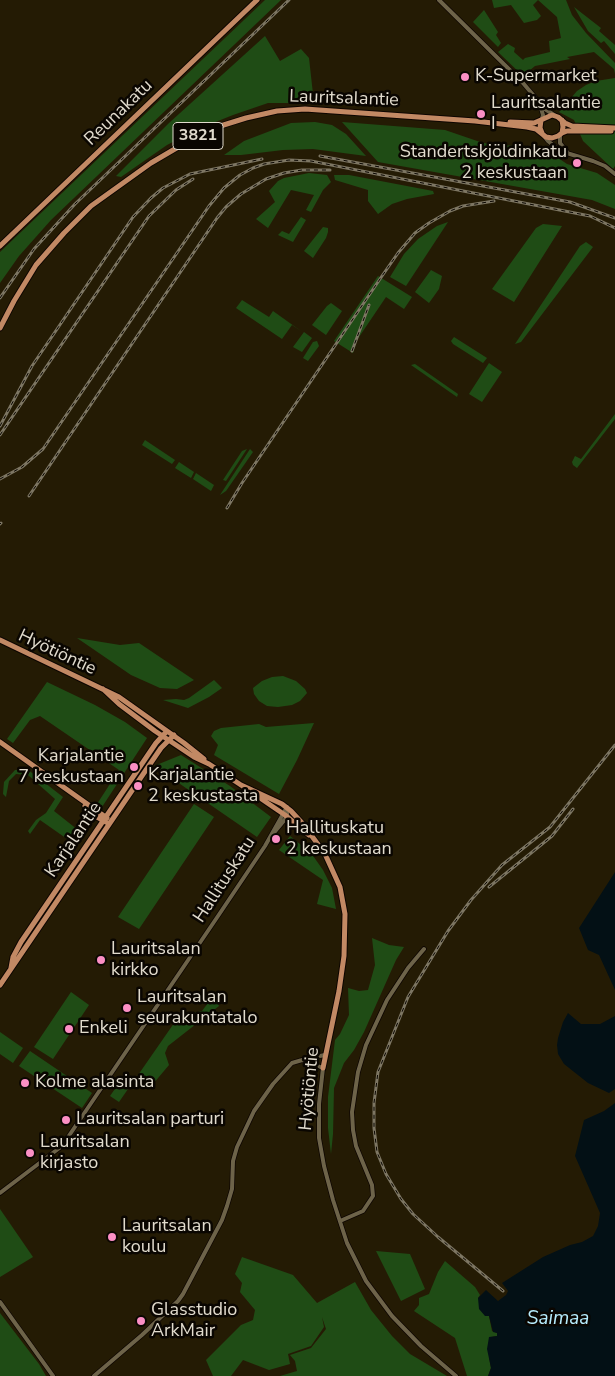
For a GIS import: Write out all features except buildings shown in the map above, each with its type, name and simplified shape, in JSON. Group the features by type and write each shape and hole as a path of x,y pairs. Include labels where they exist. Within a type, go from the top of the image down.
{"main road":[{"name":"Reunakatu","path":"0,246 257,0"},
{"name":"Lauritsalantie","path":"0,328 36,265 64,232 91,206 151,163 214,128 262,114 305,109 475,121 529,123 542,120"},
{"path":"555,115 572,126 615,128 600,132 567,131 552,138 543,134 540,128 542,120 547,116 555,115"},
{"path":"561,134 562,120"},
{"name":"Lauritsalantie","path":"475,121 532,128 543,134"},
{"name":"Hyötiöntie","path":"0,640 119,697 174,735 209,764 287,817 317,842"},
{"name":"Hyötiöntie","path":"103,689 119,704 168,740 194,757 209,764"},
{"name":"Karjalantie","path":"11,968 17,949 162,735 167,731"},
{"name":"Karjalantie","path":"0,985 148,767 168,740 174,735"},
{"path":"0,742 110,823"},
{"name":"Hyötiöntie","path":"241,785 286,807 303,824 317,842 332,867 340,887 345,914 342,974 323,1068"}],"street":[{"path":"439,0 523,83 539,103 555,115"},
{"path":"539,103 543,115 542,120"},
{"path":"543,134 557,149 605,166 615,174"},
{"path":"561,134 559,141 561,146 569,154"},
{"path":"286,807 287,817"},
{"name":"Hallituskatu","path":"0,1193 62,1146 216,919 269,838 286,807"},
{"name":"Hallituskatu","path":"269,838 287,817"},
{"path":"340,1221 363,1211 373,1196 372,1185 356,1146 352,1112 358,1072 366,1045 387,1000 408,968 424,949"},
{"path":"94,1376 142,1335 183,1294 222,1220 232,1189 233,1161 237,1147 254,1111 273,1084 292,1064 325,1055"},
{"path":"301,1060 323,1068"},
{"name":"Hyötiöntie","path":"323,1068 319,1104 319,1138 324,1166 347,1243 366,1281 381,1302 404,1329 456,1376"},
{"path":"0,1302 53,1376"}],"green space":[{"path":"265,0 281,0 51,220 19,256 0,283 0,252"},
{"path":"492,0 538,0 533,5 541,16 537,20 524,23 511,5 494,8"},
{"path":"538,0 566,0 572,15 586,33 615,63 615,74 614,69 594,52 535,66 523,76 498,52 508,44 515,48 514,52 523,60 550,52 549,41 561,38 557,17"},
{"path":"574,7 601,28 599,31 615,45 615,54 604,41 601,43 588,31"},
{"path":"484,10 498,32 496,35 501,43 498,47 473,22"},
{"path":"265,36 280,61 301,49 309,58 314,103 268,103 233,115 198,129 167,145 121,177 116,176 169,123"},
{"path":"615,78 615,166 613,169 583,141 574,120 559,112 577,91 586,85 596,81"},
{"path":"315,122 332,125 346,134 366,156 313,149 224,155 244,141 291,123"},
{"path":"342,122 445,130 483,143 545,149 567,164 597,173 615,185 615,209 592,200 378,162"},
{"path":"309,173 327,175 331,182 323,190 311,212 306,210 314,195 291,190 268,228 256,219 275,202 269,191 278,181"},
{"path":"334,175 349,175 433,191 434,194 392,204 378,214 368,201 368,190 335,180"},
{"path":"301,217 306,220 293,242 278,235 282,231 289,234"},
{"path":"448,222 406,286 390,277 404,254 418,239 437,226"},
{"path":"543,224 562,226 514,302 492,289 536,228"},
{"path":"323,227 328,228 328,232 313,258 304,251"},
{"path":"586,242 593,247 521,342 515,344 580,246"},
{"path":"431,270 442,276 439,289 429,303 415,292"},
{"path":"378,276 412,297 404,309 386,297 357,340 353,353 334,341"},
{"path":"242,300 269,317 273,311 301,331 292,325 282,339 236,308"},
{"path":"331,303 342,311 326,335 312,325"},
{"path":"304,332 312,338 302,352 293,347"},
{"path":"454,337 487,358 483,363 453,344 451,341"},
{"path":"317,341 319,346 308,361 303,358 313,342"},
{"path":"489,363 502,372 482,402 469,394"},
{"path":"415,364 458,394 457,397 411,365"},
{"path":"615,414 615,419 577,468 573,465 572,462 575,456 581,459"},
{"path":"145,440 175,460 172,464 142,445"},
{"path":"247,449 226,481 223,480 242,451"},
{"path":"250,449 253,452 226,491 220,495"},
{"path":"179,462 194,472 191,478 175,468"},
{"path":"196,473 214,485 211,491 193,479"},
{"path":"77,638 120,645 139,643 194,680 177,689 160,688 131,675"},
{"path":"283,676 296,681 305,689 307,693 300,701 292,705 278,707 267,706 259,701 254,694 253,688 262,681 272,677"},
{"path":"214,680 222,688 188,708 163,700 184,700"},
{"path":"47,682 95,705 125,722 147,738 102,807 97,804 119,770 40,716 30,720 13,743 7,739"},
{"path":"314,723 279,794 214,755 218,745 211,736 214,731 221,728 259,724 266,727"},
{"path":"181,755 230,786 271,817 257,837 154,766"},
{"path":"27,769 63,797 54,811 78,830 70,841 40,820 30,834 28,831 36,820 46,813 55,799 28,775 16,774 9,781 6,797 3,794 4,782 15,770"},
{"path":"194,804 214,817 139,929 118,917"},
{"path":"290,836 311,853 323,870 332,888 336,909 317,904 323,880 279,850"},
{"path":"372,938 389,945 404,947 396,960 364,1032 344,1063 334,1088 331,1154 328,1128 328,1097 335,1040 349,1015 348,988 359,991 368,990 375,965"},
{"path":"71,992 89,1005 53,1059 34,1047"},
{"path":"214,995 219,1006 168,1046 165,1053 169,1065 153,1084 136,1078 179,1016 202,1011"},
{"path":"0,1032 23,1048 13,1063 0,1054"},
{"path":"30,1051 92,1093 82,1108 19,1066"},
{"path":"126,1073 135,1079 119,1102 110,1096"},
{"path":"0,1209 33,1257 0,1277"},
{"path":"376,1251 410,1254 425,1289 401,1301"},
{"path":"242,1257 293,1275 317,1303 355,1282 371,1310 392,1336 410,1354 447,1376 280,1376 297,1371 295,1361 290,1355 311,1348 326,1329 322,1317 324,1327 311,1346 288,1354 290,1364 269,1370 243,1360 231,1376 213,1376 206,1360 241,1325 253,1320 255,1310 240,1292 242,1283 235,1274"},
{"path":"445,1261 475,1287 480,1295 478,1298 489,1316 492,1331 497,1333 497,1336 491,1337 489,1357 491,1368 488,1376 467,1376 455,1338 414,1311 419,1305 419,1298 429,1294"},
{"path":"0,1313 39,1364 46,1376 0,1376"}],"water":[{"path":"615,872 615,990 599,955 588,950 579,928"},
{"path":"568,1013 581,1024 600,1024 615,1016 615,1089 609,1093 588,1083 564,1064 558,1054 558,1038"},
{"name":"Saimaa","path":"615,1103 615,1376 488,1376 491,1368 487,1349 489,1337 497,1336 497,1333 493,1332 489,1316 485,1316 479,1309 478,1298 486,1290 498,1301 508,1291 502,1283 543,1257 593,1236 598,1226 600,1213 575,1156 584,1120 604,1111"}],"railway":[{"path":"0,298 34,249 75,204 289,0"},
{"path":"320,156 570,202 615,218"},
{"path":"0,426 32,366 133,217 151,198 163,188 190,174 262,159"},
{"path":"0,479 22,467 43,449 209,206 224,188 240,175 253,168 264,164 289,160 311,161 590,216 615,228"},
{"path":"29,496 226,207 241,194 266,179 302,170 330,170"},
{"path":"0,435 149,216 176,190 193,179"},
{"path":"227,508 382,276 415,233 450,211 463,206 494,201"},
{"path":"352,351 369,305"},
{"path":"503,1291 413,1214 401,1199 386,1174 377,1152 374,1128 374,1103 378,1072 408,997 448,931 471,900 502,865 550,827 615,745"},
{"path":"489,887 552,836 573,809"}],"place":[{"name":"K-Supermarket","path":"465,77"},
{"name":"Lauritsalantie I","path":"481,114"},
{"name":"Standertskjöldinkatu 2 keskustaan","path":"577,163"},
{"name":"Karjalantie 7 keskustaan","path":"134,767"},
{"name":"Karjalantie 2 keskustasta","path":"138,786"},
{"name":"Hallituskatu 2 keskustaan","path":"276,839"},
{"name":"Lauritsalan kirkko","path":"101,960"},
{"name":"Lauritsalan seurakuntatalo","path":"127,1008"},
{"name":"Enkeli","path":"69,1029"},
{"name":"Kolme alasinta","path":"25,1083"},
{"name":"Lauritsalan parturi","path":"66,1120"},
{"name":"Lauritsalan kirjasto","path":"30,1153"},
{"name":"Lauritsalan koulu","path":"112,1237"},
{"name":"Glasstudio ArkMair","path":"141,1321"}]}
